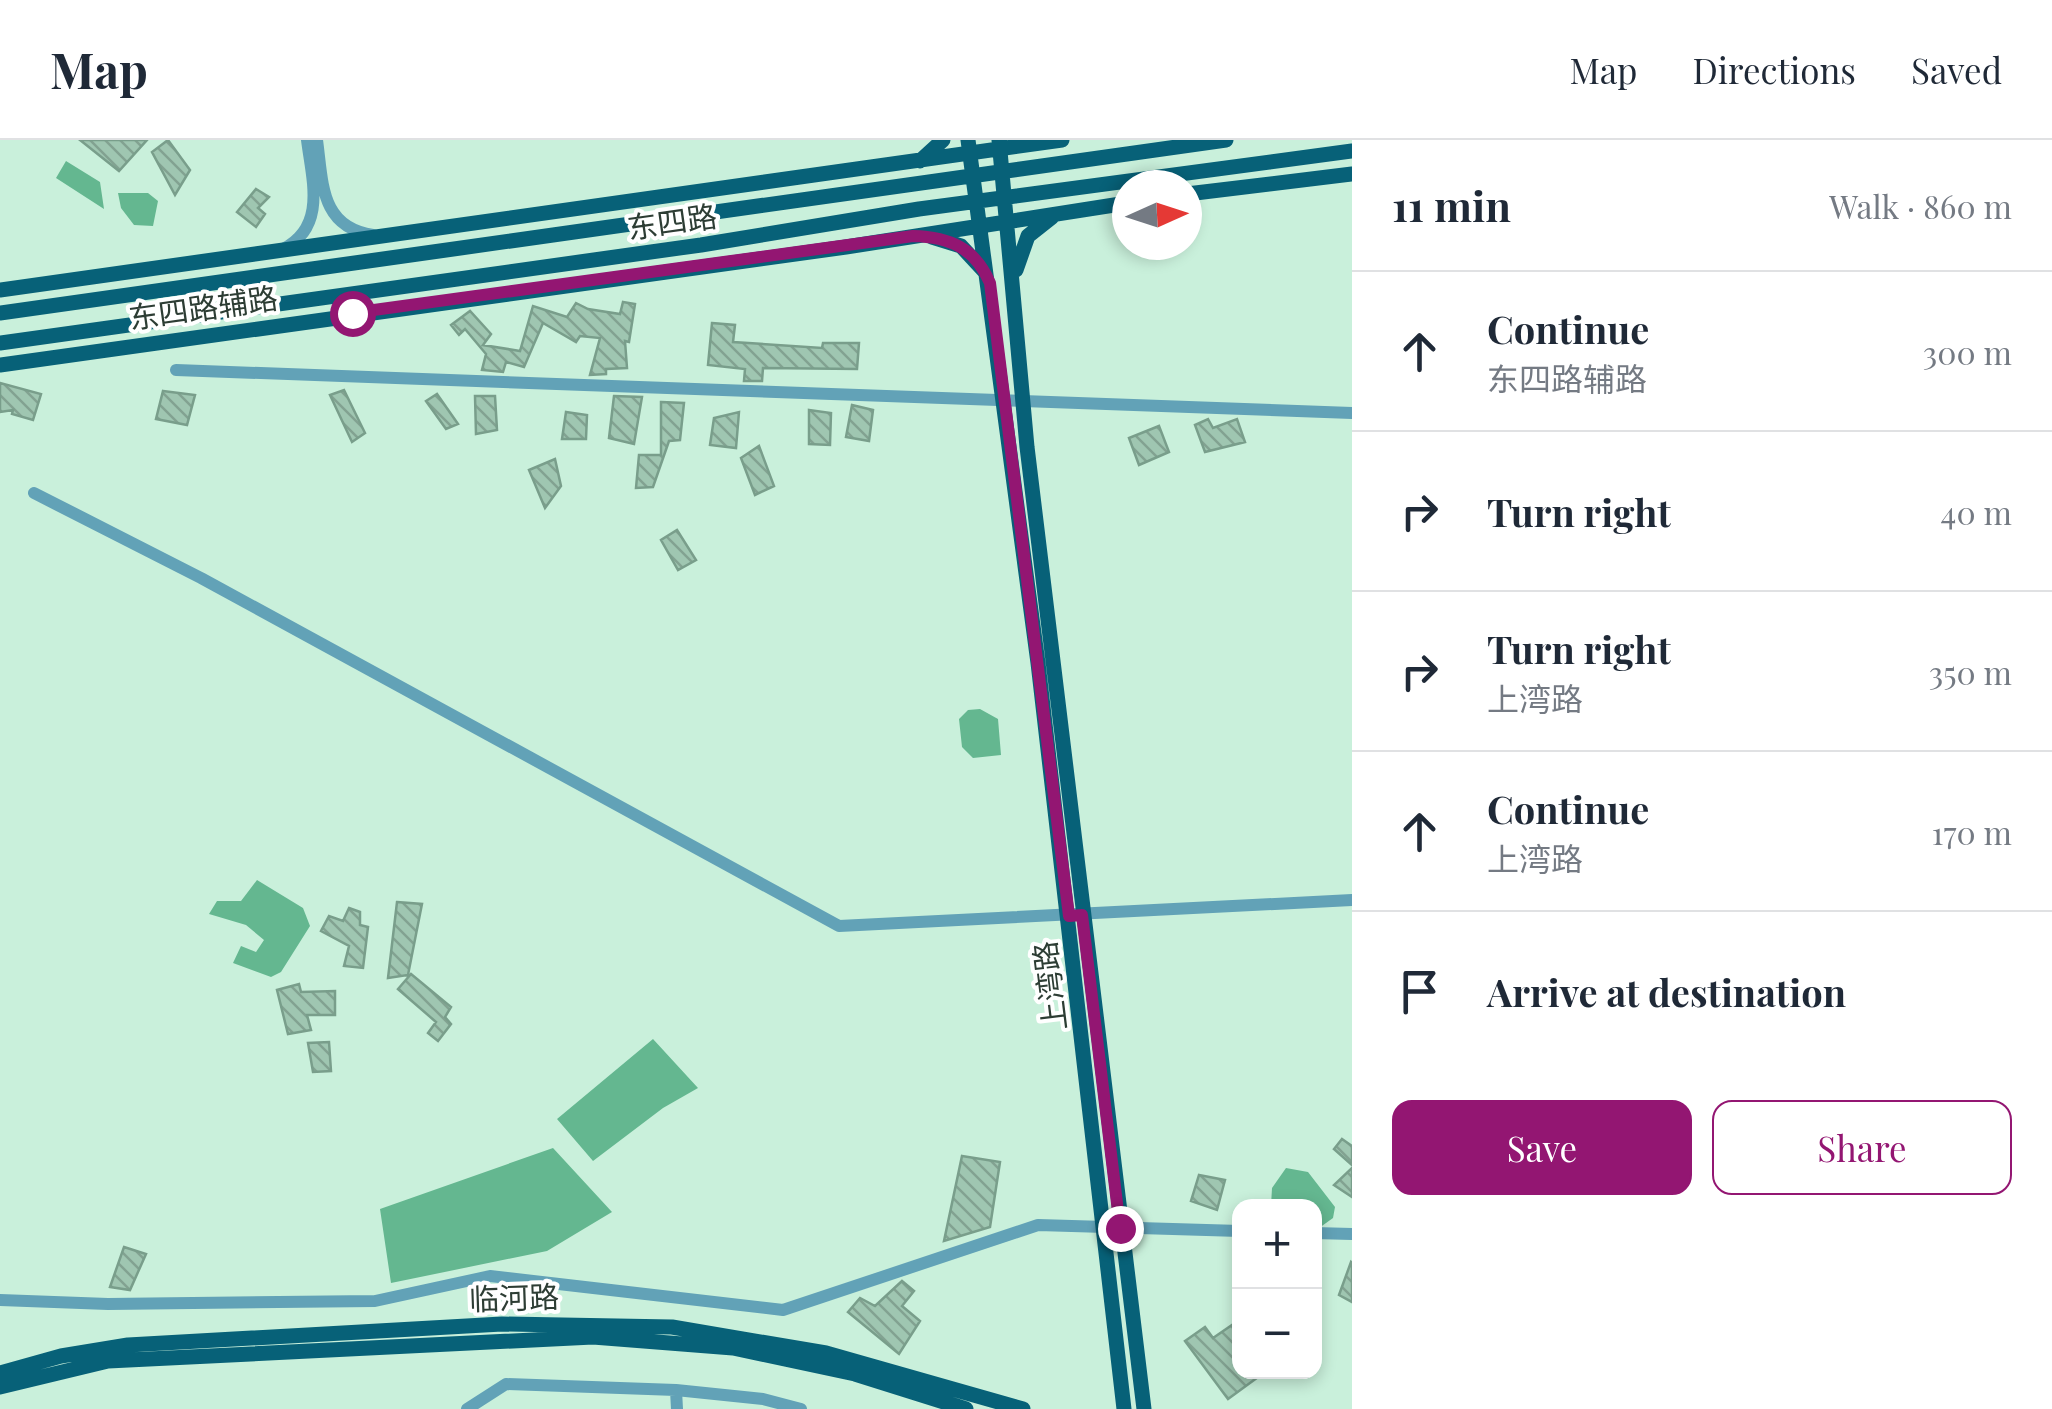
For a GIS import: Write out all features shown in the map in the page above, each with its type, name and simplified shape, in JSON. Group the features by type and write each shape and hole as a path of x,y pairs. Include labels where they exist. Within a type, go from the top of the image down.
{"main road":[{"path":"868,188 916,164 942,140"},
{"name":"东四路辅路","path":"0,290 916,164 969,147 1062,140"},
{"name":"东四路","path":"0,312 1226,140"},
{"name":"上湾路","path":"999,145 1076,915 1112,1227 1124,1409"},
{"name":"上湾路","path":"969,147 1076,915"},
{"name":"东四路","path":"1202,172 1352,151"},
{"path":"1202,192 1352,174"},
{"path":"1202,178 1274,184"},
{"path":"1014,294 1018,258 1028,236 1059,212 1112,186"},
{"name":"东四路","path":"0,343 978,202 1112,186"},
{"path":"719,189 794,199"},
{"name":"东四路辅路","path":"0,365 795,254 1112,204"},
{"path":"913,236 960,246 978,260 990,283"},
{"path":"721,242 795,254"},
{"name":"上湾路","path":"1112,1227 1144,1409"},
{"name":"临河路","path":"0,1373 61,1356 128,1344 596,1323 709,1331 789,1345 917,1376 1023,1409"},
{"name":"临河路","path":"0,1388 108,1361 593,1337 750,1351 855,1374 966,1409"}],"street":[{"path":"279,251 302,236 315,210 307,140"},
{"path":"317,140 327,208 344,226 380,236"},
{"path":"176,370 1352,413"},
{"path":"34,492 201,578 839,926 1352,900"},
{"path":"0,1300 108,1304 375,1300 490,1276 783,1310 1038,1225 1232,1231"},
{"path":"1322,1233 1352,1234"},
{"path":"467,1409 506,1384 676,1390 763,1399 802,1409"},
{"path":"676,1390 676,1409"}],"shaded area":[{"path":"66,161 100,182 104,209 56,178"},
{"path":"118,193 148,193 158,201 153,226 134,225 121,208"},
{"path":"980,709 998,719 1001,755 973,758 962,747 959,719 968,710"},
{"path":"257,880 303,908 310,926 281,972 271,977 233,963 241,946 256,952 264,940 246,925 209,914 217,901 241,901"},
{"path":"653,1039 698,1088 663,1108 593,1161 557,1119"},
{"path":"553,1148 612,1212 547,1251 391,1283 380,1209"},
{"path":"1286,1168 1308,1172 1335,1207 1333,1218 1322,1226 1322,1199 1271,1199 1272,1188"}],"building":[{"path":"80,140 147,140 119,171"},
{"path":"168,140 190,170 175,195 152,152"},
{"path":"256,189 269,197 258,208 265,214 256,227 237,212"},
{"path":"623,302 635,304 629,342 625,341 627,368 606,369 606,374 590,375 600,338 580,336 576,342 543,323 524,367 506,362 503,372 482,370 486,354 465,329 459,335 451,325 470,311 491,334 483,345 520,351 533,306 567,317 576,303 620,314"},
{"path":"712,323 735,325 733,342 822,348 823,343 859,343 857,369 763,368 762,381 744,381 745,369 708,365"},
{"path":"0,383 41,394 33,420 12,414 13,410 0,412"},
{"path":"344,390 365,433 352,442 330,395"},
{"path":"163,391 195,395 187,425 156,419"},
{"path":"437,394 458,424 446,429 426,401"},
{"path":"475,396 495,396 497,430 476,434"},
{"path":"614,396 642,397 634,444 609,438"},
{"path":"661,402 684,403 680,440 669,441 653,487 636,488 639,455 661,455"},
{"path":"852,405 873,410 869,441 846,437"},
{"path":"809,410 831,413 830,445 809,444"},
{"path":"566,412 587,415 586,439 562,439"},
{"path":"739,412 736,448 710,445 714,418"},
{"path":"1208,419 1213,428 1237,419 1245,442 1205,452 1195,425"},
{"path":"1159,426 1169,452 1139,465 1129,438"},
{"path":"759,446 774,486 755,495 741,458"},
{"path":"555,459 561,486 545,508 529,470"},
{"path":"677,530 696,560 678,570 661,540"},
{"path":"397,902 422,904 408,975 388,978"},
{"path":"349,908 360,912 360,925 368,927 363,968 344,966 349,946 321,931 329,916 343,921"},
{"path":"411,974 451,1007 445,1017 451,1024 438,1041 428,1033 436,1022 398,989"},
{"path":"299,984 301,992 335,991 335,1015 307,1015 311,1030 288,1034 277,990"},
{"path":"329,1042 331,1071 313,1072 308,1043"},
{"path":"1342,1139 1352,1146 1352,1165 1334,1149"},
{"path":"962,1156 1000,1162 990,1227 944,1241"},
{"path":"1352,1168 1352,1197 1334,1185"},
{"path":"1199,1175 1225,1180 1217,1210 1191,1201"},
{"path":"124,1247 146,1254 130,1290 110,1287"},
{"path":"1352,1263 1352,1302 1339,1295"},
{"path":"902,1281 914,1291 902,1306 920,1321 899,1354 848,1312 860,1298 875,1306"},
{"path":"1232,1325 1232,1379 1255,1379 1228,1399 1185,1341 1205,1327 1213,1338"}],"route":[{"path":"352,313 913,236 950,242 978,260 990,283 1069,916 1082,915 1120,1228"}]}
